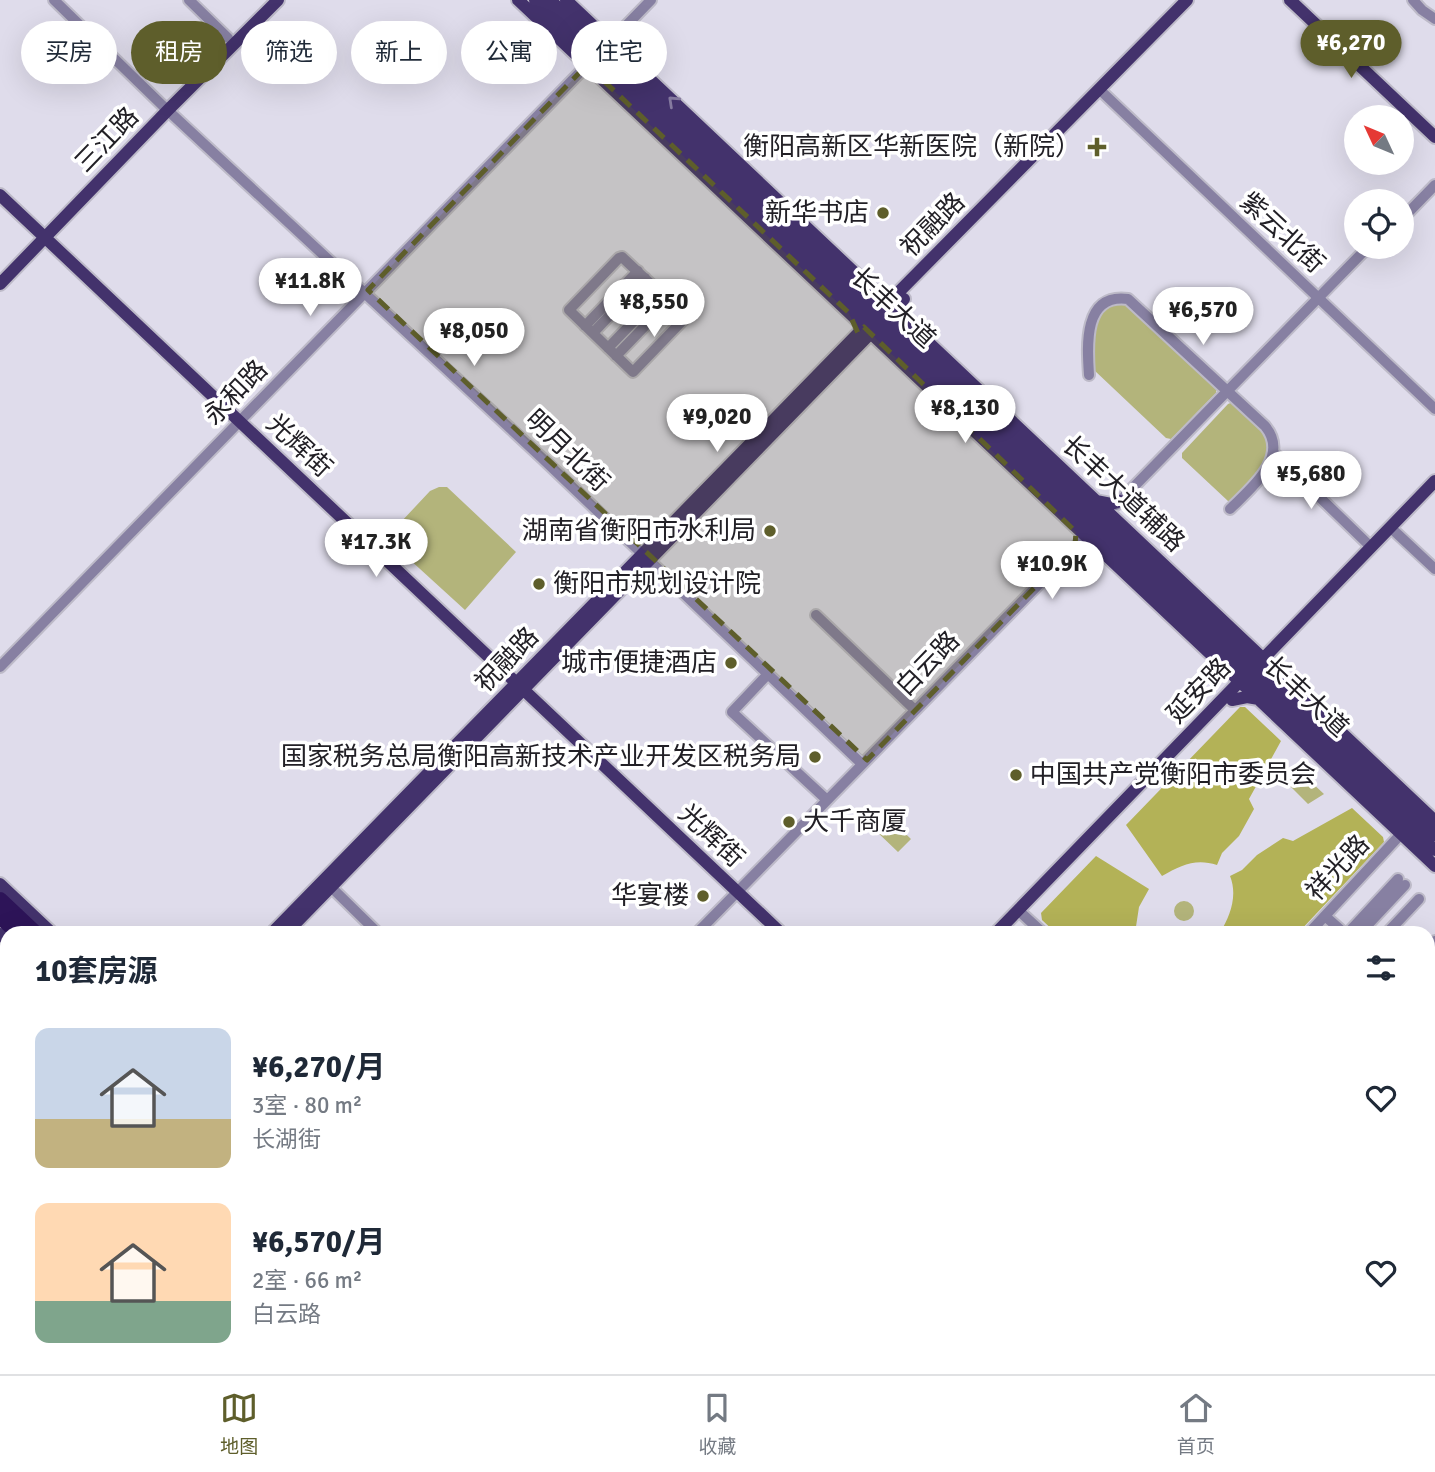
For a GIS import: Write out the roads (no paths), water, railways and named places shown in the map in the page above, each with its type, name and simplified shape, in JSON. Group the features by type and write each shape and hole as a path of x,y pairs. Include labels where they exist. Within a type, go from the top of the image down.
{"highway":[{"path":"0,900 22,921"},
{"path":"0,916 22,921"}],"main road":[{"name":"三江路","path":"168,105 266,0"},
{"name":"三江路","path":"0,284 41,236 168,105 278,0"},
{"name":"长丰大道辅路","path":"518,0 571,33"},
{"name":"长丰大道","path":"535,0 571,28"},
{"name":"长丰大道","path":"550,0 571,22"},
{"name":"长丰大道辅路","path":"566,0 579,21"},
{"name":"祝融路","path":"292,926 518,688 879,320 1186,0"},
{"name":"祝融路","path":"1101,91 1194,0"},
{"path":"1290,0 1435,137"},
{"path":"1297,0 1435,130"},
{"name":"长丰大道","path":"631,84 740,195 1056,477 1228,640 1280,704 1341,745 1389,807 1429,837"},
{"name":"长丰大道","path":"639,84 693,129 740,195 862,295 894,340 1103,522 1123,556 1341,745 1429,837 1435,850"},
{"name":"长丰大道辅路","path":"650,84 693,129 877,294 879,320 1070,521 1103,522 1129,531 1251,646 1256,698 1435,866"},
{"name":"光辉街","path":"0,195 518,688 773,926"},
{"name":"长丰大道辅路","path":"740,195 849,313 879,320 907,322 1097,502 1103,522 1101,550 1219,663 1282,676 1335,726 1341,745 1435,821"},
{"name":"光辉街","path":"0,202 41,236"},
{"name":"三江路","path":"0,273 41,236"},
{"path":"862,295 903,294 903,313 907,322"},
{"path":"849,313 854,324 854,344"},
{"path":"854,344 879,320"},
{"path":"1046,453 1056,477"},
{"name":"延安路","path":"1277,648 1371,547 1393,530 1435,481"},
{"name":"延安路","path":"1004,926 1393,530 1435,491"},
{"path":"1073,493 1097,502"},
{"path":"1070,521 1076,532 1077,549 1101,550 1123,556"},
{"path":"1228,640 1251,646 1277,648 1278,667 1282,676"},
{"path":"1219,663 1231,682 1229,698 1256,698 1280,704"},
{"path":"1389,807 1401,834 1429,837"},
{"path":"0,884 22,921"},
{"name":"祝融路","path":"280,926 327,887"},
{"name":"光辉街","path":"738,895 768,926"},
{"name":"延安路","path":"1010,926 1021,912"}],"street":[{"name":"明月北街","path":"54,0 365,289 864,762"},
{"name":"明月北街","path":"61,0 168,105"},
{"path":"189,0 228,38"},
{"path":"625,21 643,0"},
{"path":"627,21 651,0"},
{"path":"1413,0 1435,19"},
{"name":"永和路","path":"0,667 571,74"},
{"name":"紫云北街","path":"1101,91 1435,409"},
{"path":"1414,200 1435,178"},
{"path":"1414,207 1435,185"},
{"path":"622,257 642,275 665,297 690,313 633,372 569,310 619,258 622,257"},
{"name":"白云路","path":"1320,300 1357,259"},
{"name":"白云路","path":"705,926 1363,259"},
{"path":"589,329 642,275"},
{"path":"612,352 665,297"},
{"path":"1089,375 1087,342 1094,314 1107,302 1120,298 1128,299 1269,431 1272,437 1274,453 1268,466 1230,509"},
{"name":"永和路","path":"0,658 236,421"},
{"path":"1274,453 1371,547"},
{"path":"1393,530 1435,569"},
{"name":"白云路","path":"712,926 827,800 1077,549"},
{"name":"明月北街","path":"647,556 768,674 864,762"},
{"path":"816,615 915,710"},
{"path":"768,674 732,712 827,800"},
{"name":"祥光路","path":"1316,926 1401,834"},
{"path":"1354,926 1402,882 1366,926"},
{"path":"327,887 365,926"},
{"path":"327,887 371,926"},
{"path":"1394,926 1419,899"},
{"path":"1021,912 1036,926"},
{"path":"1325,916 1337,926"}],"place":[{"name":"衡阳高新区华新医院（新院）","path":"1097,147"},
{"name":"新华书店","path":"883,213"},
{"name":"湖南省衡阳市水利局","path":"770,531"},
{"name":"衡阳市规划设计院","path":"539,584"},
{"name":"城市便捷酒店","path":"731,663"},
{"name":"国家税务总局衡阳高新技术产业开发区税务局","path":"815,757"},
{"name":"中国共产党衡阳市委员会","path":"1016,775"},
{"name":"大千商厦","path":"789,822"},
{"name":"华宴楼","path":"703,896"}]}
